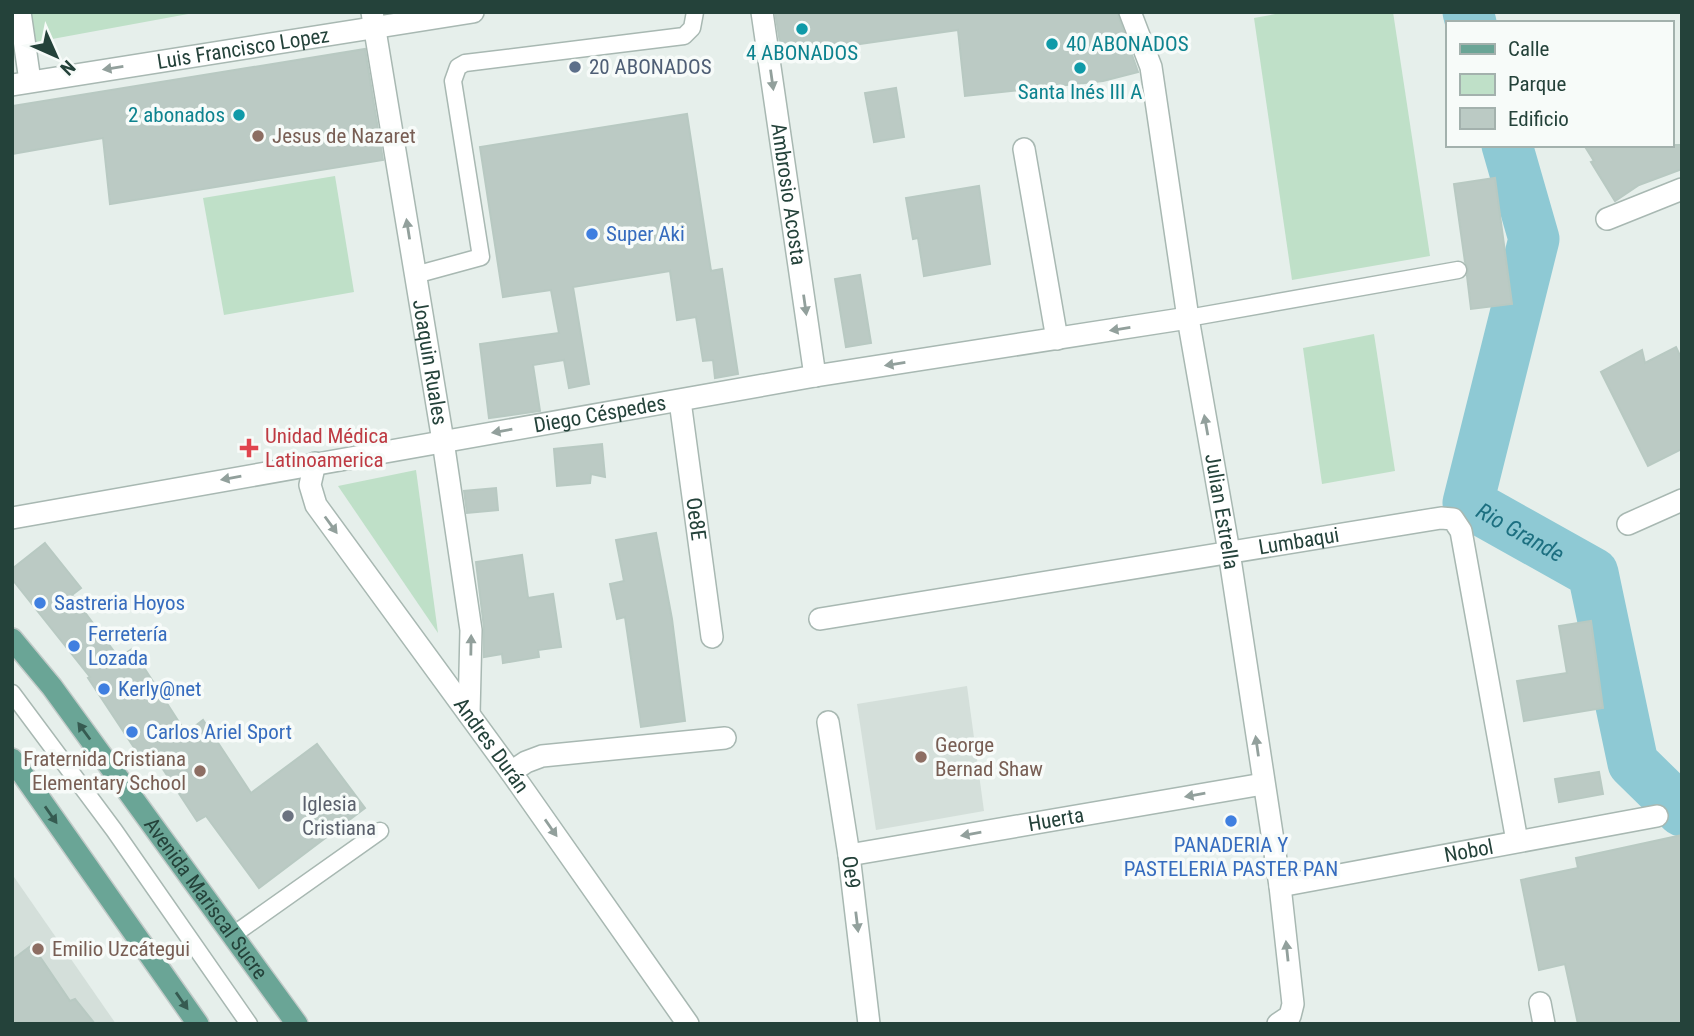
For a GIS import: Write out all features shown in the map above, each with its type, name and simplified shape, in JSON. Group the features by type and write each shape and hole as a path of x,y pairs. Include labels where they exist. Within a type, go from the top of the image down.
{"main road":[{"name":"Avenida Mariscal Sucre","path":"12,639 52,687 297,1024"},
{"path":"12,759 198,1024"}],"street":[{"path":"20,12 21,83"},
{"name":"Luis Francisco Lopez","path":"21,83 373,20 474,12"},
{"name":"Ambrosio Acosta","path":"762,12 815,376"},
{"name":"Julian Estrella","path":"1130,12 1151,67 1188,318 1229,552 1280,886 1293,1004 1284,1020"},
{"name":"Joaquin Ruales","path":"373,20 443,441 471,630 469,713"},
{"path":"1024,149 1057,339"},
{"path":"1607,219 1682,189"},
{"name":"Diego Céspedes","path":"12,518 815,376 1188,318"},
{"name":"Oe8E","path":"680,401 712,637"},
{"name":"Andres Durán","path":"315,463 310,485 316,505 512,772 688,1024"},
{"path":"1628,524 1682,500"},
{"name":"Lumbaqui","path":"820,619 1441,518 1453,519 1461,530 1517,841"},
{"name":"Oe9","path":"828,722 849,855 869,1024"},
{"path":"512,772 526,762 542,756 725,738"},
{"name":"Huerta","path":"849,855 1263,783"},
{"name":"Nobol","path":"1280,886 1657,816"}],"lane":[{"path":"415,275 481,257 453,81 458,67 465,63 684,36 692,28 695,12"},
{"path":"1188,318 1458,270"},
{"path":"12,693 114,831 249,1024"},
{"path":"233,935 380,831"}],"shaded area":[{"name":"George Bernad Shaw","path":"967,686 984,811 876,830 857,704"},
{"name":"Emilio Uzcátegui","path":"12,874 116,1024 12,1024"}],"green space":[{"path":"31,12 199,12 36,42"},
{"path":"1286,12 1393,12 1430,256 1292,280 1254,18"},
{"path":"335,176 354,292 224,315 203,198"},
{"path":"1374,334 1395,471 1322,484 1303,348"},
{"path":"416,470 438,633 338,486"}],"building":[{"name":"40 ABONADOS","path":"775,12 1117,12 1138,72 1103,81 965,96 958,30 782,55"},
{"name":"2 abonados","path":"365,49 383,160 110,204 103,138 12,154 12,106"},
{"path":"896,88 904,137 874,142 865,93"},
{"path":"687,114 711,271 722,269 738,374 715,378 713,360 703,361 696,317 677,320 670,271 573,287 589,384 569,388 564,360 533,365 540,411 489,418 480,344 559,333 551,290 503,297 480,147"},
{"path":"1682,145 1682,169 1639,185 1615,201 1591,162 1594,161 1585,147"},
{"path":"1495,178 1512,304 1471,309 1468,269 1454,184"},
{"path":"979,186 990,264 924,276 918,238 913,239 906,198"},
{"path":"860,275 871,343 846,347 835,279"},
{"path":"1676,347 1682,360 1682,449 1648,466 1601,372 1642,350 1645,363"},
{"path":"602,444 605,477 591,474 590,483 557,486 554,449"},
{"path":"496,488 498,510 467,513 464,491"},
{"path":"656,533 672,619 685,721 641,727 625,617 617,619 610,584 624,581 616,540"},
{"path":"45,543 81,588 72,595 119,658 132,649 186,733 203,720 251,793 317,744 365,808 259,888 206,816 197,821 153,754 143,761 88,678 90,677 12,579 12,569"},
{"path":"522,555 528,598 553,594 561,647 538,650 539,657 503,663 502,654 484,657 484,628 476,562"},
{"path":"1591,621 1603,708 1524,721 1517,681 1567,673 1559,626"},
{"path":"1599,772 1603,794 1559,802 1555,779"},
{"path":"1682,835 1682,1024 1578,1024 1565,964 1539,970 1521,880 1578,868 1576,858"},
{"path":"32,945 70,1001 75,999 95,1024 12,1024 12,960"}],"waterway":[{"name":"Rio Grande","path":"1468,12 1470,21"},
{"name":"Rio Grande","path":"1508,147 1534,239 1468,503 1593,573 1633,763 1682,811"}],"place":[{"name":"4 ABONADOS","path":"802,29"},
{"name":"40 ABONADOS","path":"1052,44"},
{"name":"20 ABONADOS","path":"575,67"},
{"name":"Santa Inés III A","path":"1080,68"},
{"name":"2 abonados","path":"239,115"},
{"name":"Jesus de Nazaret","path":"258,136"},
{"name":"Super Aki","path":"592,234"},
{"name":"Unidad Médica Latinoamerica","path":"249,448"},
{"name":"Sastreria Hoyos","path":"40,603"},
{"name":"Ferretería Lozada","path":"74,646"},
{"name":"Kerly@net","path":"104,689"},
{"name":"Carlos Ariel Sport","path":"132,732"},
{"name":"George Bernad Shaw","path":"921,757"},
{"name":"Fraternida Cristiana Elementary School","path":"200,771"},
{"name":"Iglesia Cristiana","path":"288,816"},
{"name":"PANADERIA Y PASTELERIA PASTER PAN","path":"1231,821"},
{"name":"Emilio Uzcátegui","path":"38,949"}]}
